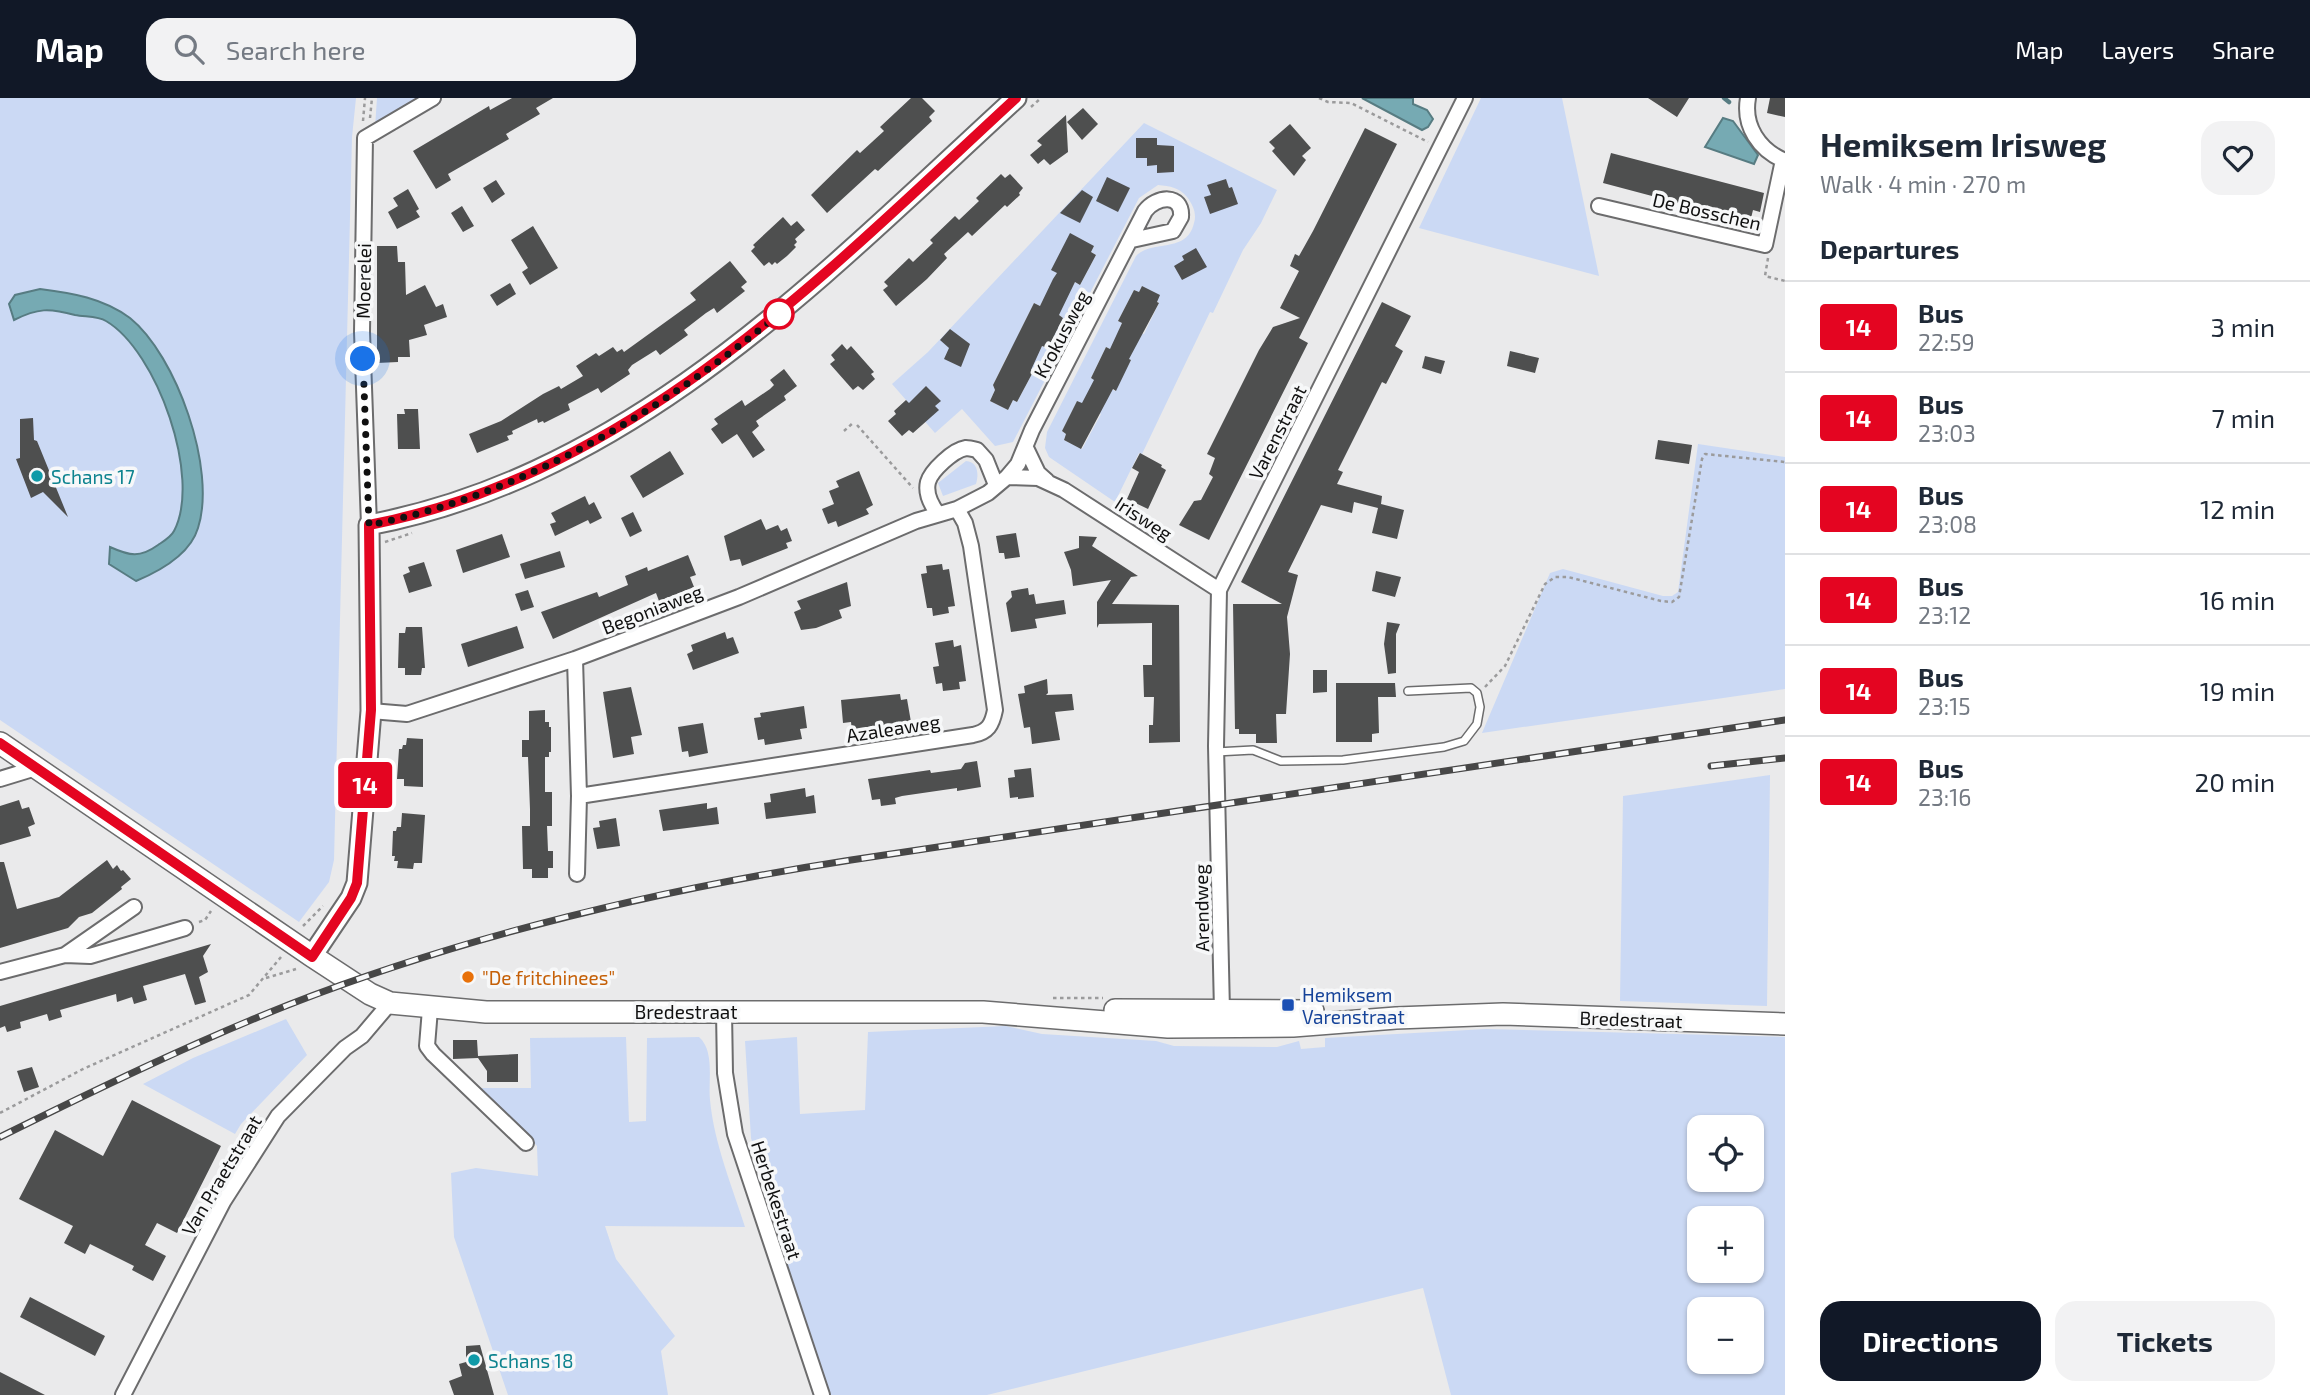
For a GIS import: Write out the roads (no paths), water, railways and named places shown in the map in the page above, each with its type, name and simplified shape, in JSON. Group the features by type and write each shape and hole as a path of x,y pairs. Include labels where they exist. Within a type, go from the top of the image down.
{"main road":[{"name":"Bredestraat","path":"0,743 305,962 390,1003 430,1009 486,1012 983,1012 1168,1027 1281,1026 1478,1015"},
{"name":"Bredestraat","path":"983,1012 1006,1009 1419,1010 1478,1015 1785,1024"}],"street":[{"name":"Moerelei","path":"305,962 351,898 357,883 371,710 369,525 362,332 365,138 433,98"},
{"path":"369,525 408,518 481,493 582,448 660,403 785,309 1016,98"},
{"name":"Varenstraat","path":"1218,805 1216,752 1219,590 1465,98"},
{"path":"1745,100 1754,135 1769,153 1784,160"},
{"name":"De Bosschen","path":"1599,206 1765,245 1784,160"},
{"name":"Krokusweg","path":"1026,448 1032,430 1132,240"},
{"path":"1001,481 977,450 965,448 955,453 933,474 927,483 928,495 938,514 978,499 1001,481 1026,448"},
{"name":"Irisweg","path":"1026,448 1038,473 1047,481 1219,590"},
{"name":"Irisweg","path":"1001,481 1024,477 1047,481"},
{"name":"Azaleaweg","path":"579,796 983,733 993,722 995,710 971,546 965,523 957,509"},
{"name":"Begoniaweg","path":"371,710 407,713 575,659 739,597 938,514"},
{"path":"575,659 578,874"},
{"path":"0,779 36,768"},
{"name":"Arendweg","path":"1218,805 1222,1011"},
{"path":"65,955 134,907"},
{"path":"0,972 65,955 90,956 185,928"},
{"name":"Van Praetstraat","path":"123,1395 223,1202 278,1116 345,1048 362,1036 390,1003"},
{"path":"430,1009 427,1046 526,1143"},
{"name":"Herbekestraat","path":"724,1011 726,1073 734,1134 822,1395"}],"lane":[{"path":"1216,752 1253,750 1282,761 1343,760 1444,747 1464,741 1477,724 1480,707 1477,693 1472,688 1408,691"}],"waterway":[{"path":"1724,98 1729,102"}],"railway":[{"path":"0,1137 143,1068 288,1005 495,936 636,900 851,860 1785,720"},
{"path":"1711,766 1785,758"}],"place":[{"name":"Schans 17","path":"37,476"},
{"name":"\"De fritchinees\"","path":"468,977"},
{"name":"Hemiksem Varenstraat","path":"1288,1005"},
{"name":"Schans 18","path":"474,1360"}]}
